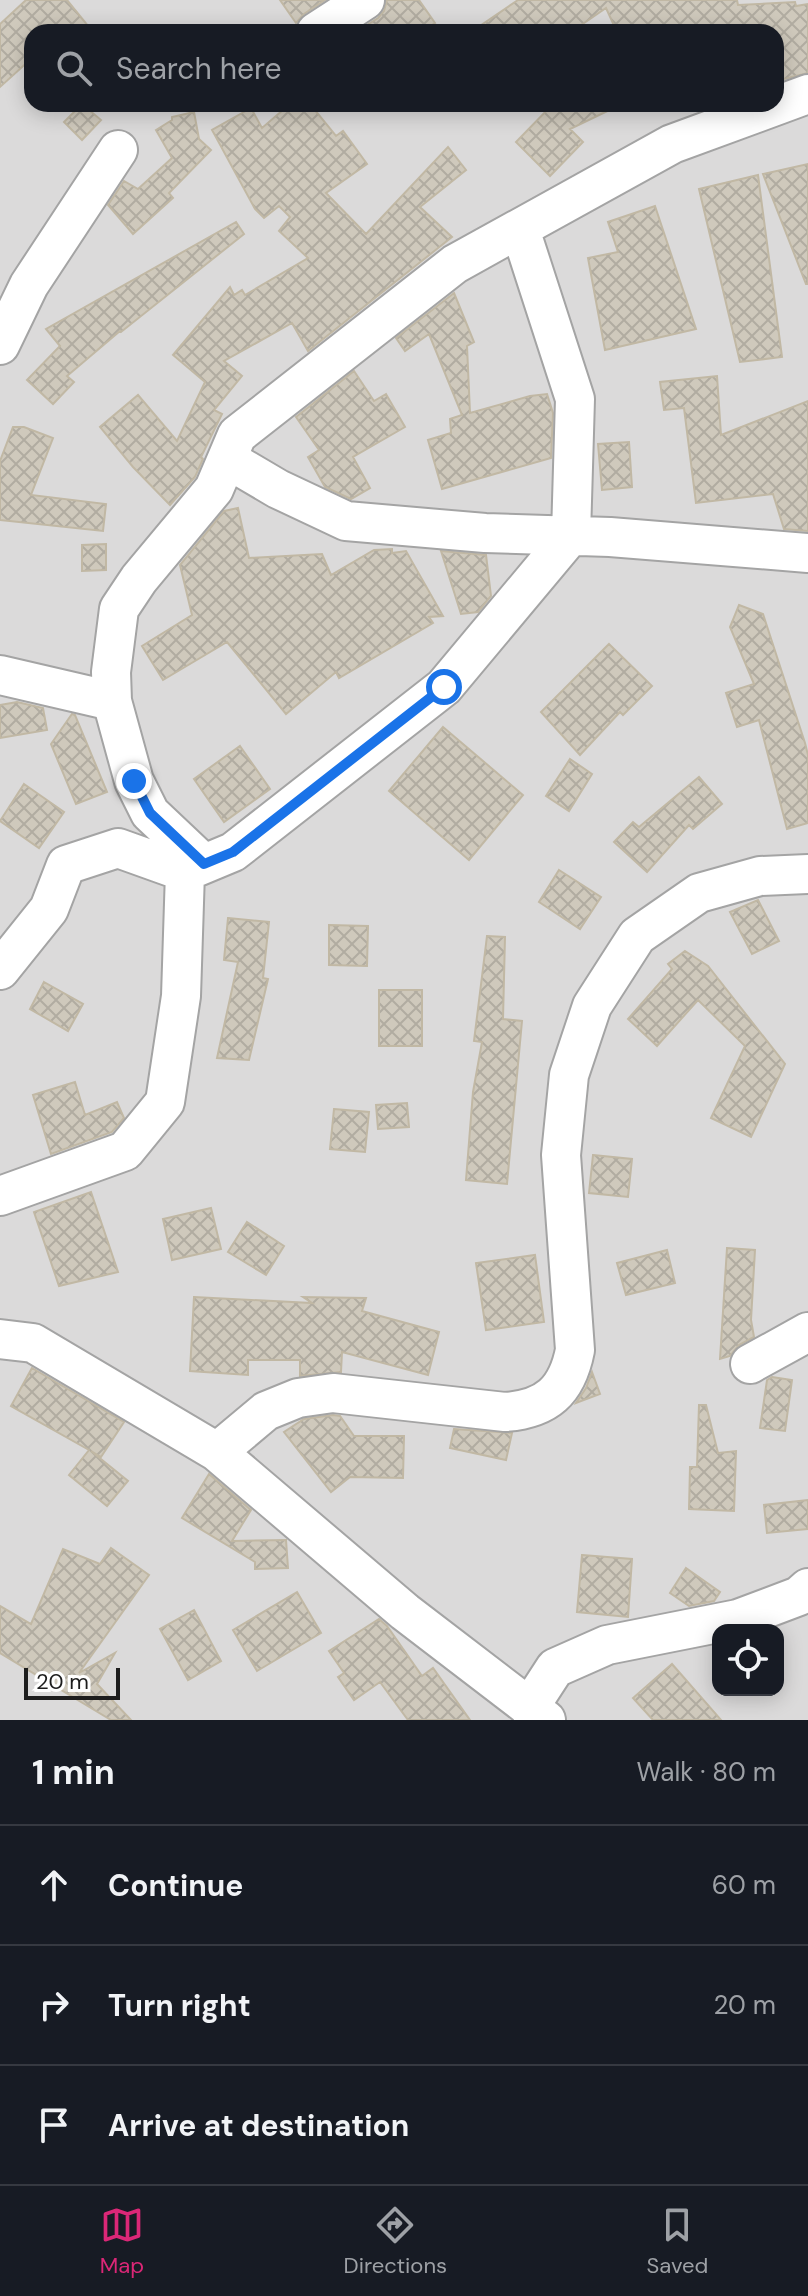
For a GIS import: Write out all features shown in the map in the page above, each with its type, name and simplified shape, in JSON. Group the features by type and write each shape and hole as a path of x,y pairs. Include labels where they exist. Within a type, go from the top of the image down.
{"street":[{"path":"328,24 365,0"},
{"path":"784,103 808,94"},
{"path":"0,1196 125,1151 165,1102 195,868 150,813 134,781 112,701 111,672 119,609 139,579 214,489 237,435 455,264 672,144 759,112"},
{"path":"0,345 29,285 118,150"},
{"path":"0,970 49,909 66,865 118,848 195,868 233,852 444,687 571,535 575,399 520,229"},
{"path":"227,459 278,489 346,521 808,553"},
{"path":"0,675 112,701"},
{"path":"217,1452 266,1411 298,1398 333,1393 505,1412 526,1411 545,1402 560,1388 571,1370 575,1350 561,1155 569,1075 592,1006 637,936 699,893 760,876 808,874"},
{"path":"750,1364 808,1332"},
{"path":"0,1339 33,1343 217,1452 405,1612 537,1714 555,1668 607,1645 738,1619 799,1596 808,1588"}],"shaded area":[{"path":"0,0 808,0 808,1720 0,1720"}],"building":[{"path":"26,0 67,0 86,24 24,24 24,65 0,87 0,24"},
{"path":"280,0 325,0 296,23"},
{"path":"387,0 419,0 435,23 369,24 384,11"},
{"path":"518,0 737,0 738,5 795,2 796,6 808,4 808,73 784,79 784,24 613,24 606,8 583,24 483,24"},
{"path":"74,112 92,112 101,120 82,140 64,122"},
{"path":"194,112 199,139 211,150 169,193 173,198 133,234 108,205 124,181 138,189 172,158 156,130 172,117"},
{"path":"244,112 253,112 262,128 281,112 316,112 336,136 343,131 367,164 326,193 366,234 448,147 466,170 420,207 452,237 308,351 292,323 224,361 242,376 214,410 222,414 195,477 170,505 100,427 138,395 177,441 205,382 173,355 230,287 234,295 242,290 245,295 308,258 279,231 290,217 279,206 264,218 255,209 212,130"},
{"path":"545,112 605,112 570,129 583,142 550,176 516,142"},
{"path":"808,164 808,284 806,284 763,174"},
{"path":"758,175 782,357 740,362 699,189"},
{"path":"655,206 696,329 605,350 588,258 618,252 608,222"},
{"path":"236,222 244,234 67,376 74,382 53,404 27,380 60,346 46,329"},
{"path":"454,293 474,342 467,346 470,413 547,394 553,413 551,458 442,489 428,440 451,433 450,419 462,415 429,334 405,351 396,338"},
{"path":"354,371 374,401 386,394 405,427 353,457 370,488 351,499 325,487 308,457 319,450 296,417"},
{"path":"717,376 721,435 808,401 808,531 784,529 773,494 696,503 684,408 664,410 660,382"},
{"path":"13,427 24,427 53,438 31,495 106,504 103,531 0,520 0,461"},
{"path":"629,442 632,487 602,490 598,444"},
{"path":"238,508 249,558 322,554 331,575 374,550 392,549 392,553 406,551 443,616 429,617 433,623 339,678 336,672 286,714 227,642 163,680 142,646 192,615 180,565 224,511"},
{"path":"106,544 106,570 82,571 82,545"},
{"path":"441,551 486,555 491,596 478,612 461,614"},
{"path":"739,605 763,614 808,755 808,823 787,829 759,720 737,727 726,693 754,684 730,627"},
{"path":"609,644 652,686 623,715 620,712 580,755 541,712"},
{"path":"17,702 43,708 47,730 0,738 0,705"},
{"path":"72,714 107,792 76,804 51,744"},
{"path":"443,727 523,795 469,860 389,791"},
{"path":"240,746 270,789 224,822 194,779"},
{"path":"570,759 592,774 569,811 546,796"},
{"path":"699,777 722,804 693,829 689,825 647,872 614,842 633,822 639,827"},
{"path":"24,784 64,812 39,848 0,821"},
{"path":"559,870 601,897 580,929 539,902"},
{"path":"758,900 779,941 752,954 730,912"},
{"path":"228,918 269,922 263,978 268,979 249,1060 217,1058 238,962 224,960"},
{"path":"329,925 368,926 367,966 329,965"},
{"path":"487,936 505,937 503,1019 522,1021 507,1184 466,1180 473,1092 482,1042 474,1041"},
{"path":"685,951 708,966 785,1064 751,1137 711,1118 745,1046 698,1000 657,1046 628,1019 672,969 668,964"},
{"path":"44,982 83,1004 68,1031 30,1009"},
{"path":"379,990 422,990 422,1046 379,1046"},
{"path":"75,1082 85,1115 117,1102 124,1118 112,1132 51,1154 33,1095"},
{"path":"407,1103 409,1127 378,1129 376,1105"},
{"path":"334,1109 369,1112 365,1152 330,1149"},
{"path":"593,1155 632,1159 628,1197 589,1193"},
{"path":"91,1192 118,1272 59,1286 34,1212"},
{"path":"211,1208 221,1249 172,1260 163,1219"},
{"path":"247,1222 284,1246 266,1275 228,1252"},
{"path":"727,1248 755,1250 751,1320 754,1337 739,1345 730,1356 720,1359"},
{"path":"667,1250 675,1283 626,1295 617,1263"},
{"path":"535,1255 544,1322 486,1330 476,1263"},
{"path":"194,1297 312,1303 303,1297 366,1298 362,1311 439,1332 428,1375 342,1352 341,1372 300,1376 300,1360 248,1360 248,1375 190,1371"},
{"path":"32,1368 124,1422 101,1457 91,1451 128,1481 107,1506 69,1475 89,1450 11,1406"},
{"path":"592,1372 600,1394 576,1403 586,1388"},
{"path":"772,1377 792,1380 785,1431 760,1428 767,1380"},
{"path":"699,1405 706,1405 718,1453 736,1451 734,1511 689,1509 690,1467 697,1467"},
{"path":"340,1416 354,1436 404,1436 403,1478 350,1477 331,1492 284,1432 304,1419"},
{"path":"454,1429 512,1433 506,1460 450,1448"},
{"path":"209,1474 251,1510 232,1541 286,1540 288,1568 255,1569 255,1562 182,1518"},
{"path":"808,1500 808,1529 767,1533 764,1505"},
{"path":"111,1548 149,1575 79,1673 115,1653 97,1684 131,1720 111,1720 0,1653 0,1606 31,1624 63,1549 100,1564"},
{"path":"582,1555 632,1559 628,1617 577,1612"},
{"path":"686,1568 720,1592 714,1601 689,1606 670,1593"},
{"path":"297,1592 321,1633 257,1671 233,1630"},
{"path":"194,1610 221,1661 188,1680 160,1629"},
{"path":"379,1619 422,1676 433,1668 470,1720 408,1720 380,1682 354,1700 338,1677 344,1673 329,1651"},
{"path":"672,1664 721,1720 653,1720 633,1698"}],"route":[{"path":"134,781 150,813 204,864 233,852 444,687"}]}
